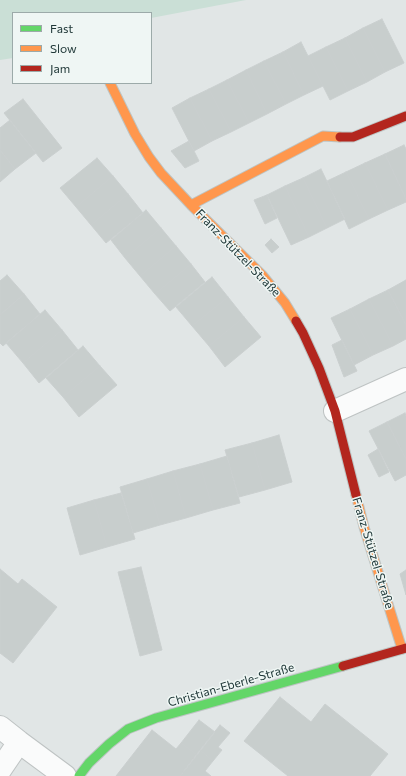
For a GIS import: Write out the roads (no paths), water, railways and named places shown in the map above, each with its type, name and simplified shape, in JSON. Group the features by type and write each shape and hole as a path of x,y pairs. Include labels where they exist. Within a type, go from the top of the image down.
{"street":[{"name":"Franz-Stützel-Straße","path":"110,84 135,134 161,173 191,205 263,276 285,303 303,333 319,368 335,411 364,527 404,649"},
{"name":"Franz-Stützel-Straße","path":"191,205 322,136 353,137 406,116"},
{"path":"335,411 406,378"},
{"name":"Christian-Eberle-Straße","path":"80,776 89,763 128,729 156,718 404,649"},
{"path":"0,727 65,776"},
{"path":"0,770 19,742"}]}
